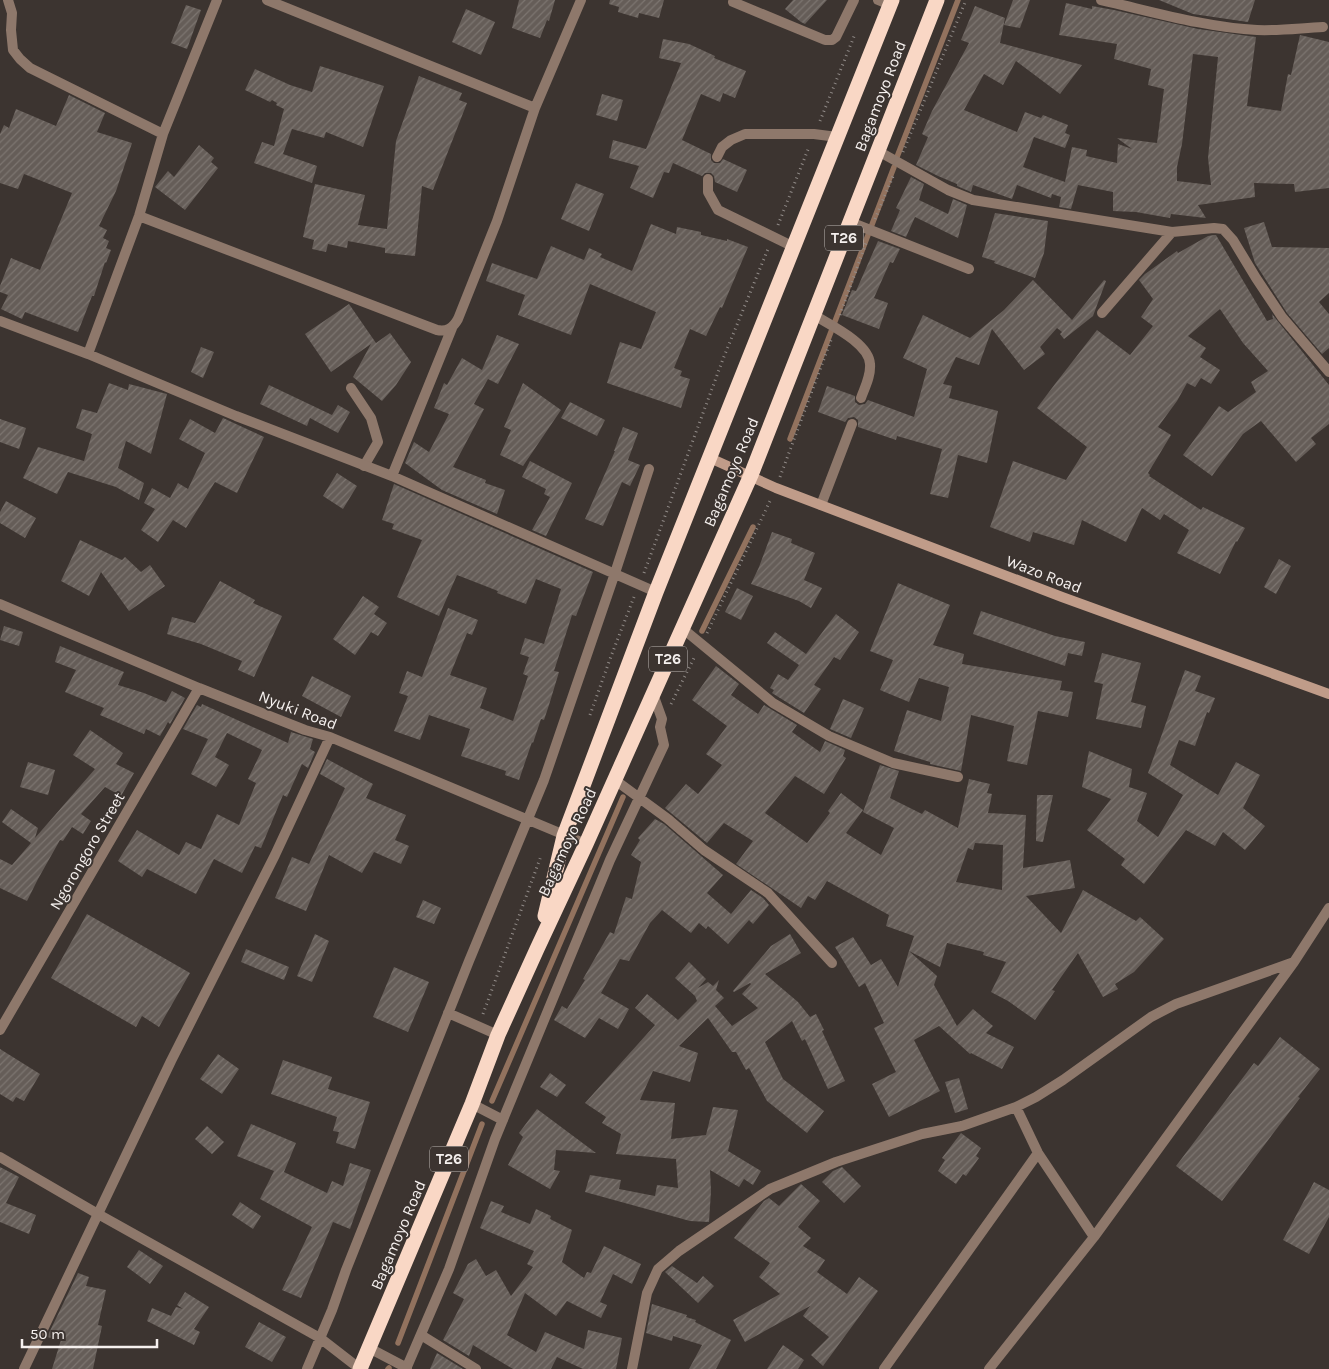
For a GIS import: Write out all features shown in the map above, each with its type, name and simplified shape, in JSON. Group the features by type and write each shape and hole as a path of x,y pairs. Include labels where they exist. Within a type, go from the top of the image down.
{"highway":[{"name":"Bagamoyo Road","path":"360,1369 472,1104 498,1035 615,780 751,475 937,0"},
{"name":"Bagamoyo Road","path":"537,949 564,836 656,592 794,247 887,2"}],"main road":[{"name":"Wazo Road","path":"710,458 776,488 1062,598 1328,692"}],"street":[{"path":"8,0 12,12 10,30 13,50 30,68 164,134"},
{"path":"88,354 139,216 164,134 217,0"},
{"path":"267,0 536,108"},
{"path":"392,476 497,221 536,108 580,0"},
{"path":"733,2 825,40 832,40 836,37 854,0"},
{"path":"1101,0 1241,29 1270,30 1323,27"},
{"path":"717,156 722,147 731,140 745,134 814,134 837,137"},
{"path":"878,151 948,190 967,198 1064,216 1172,232 1214,228 1223,229 1233,240 1282,317 1329,372"},
{"path":"708,179 708,192 718,210 794,247"},
{"path":"139,216 436,330 442,331 452,328"},
{"path":"850,222 969,269"},
{"path":"1102,313 1172,232"},
{"path":"814,314 860,344 868,354 869,374 861,398"},
{"path":"0,321 88,354 236,416 392,476 656,592"},
{"path":"351,388 371,418 378,442 364,466"},
{"path":"821,505 852,424"},
{"path":"307,1369 448,1013 544,780 649,468"},
{"name":"Nyuki Road","path":"0,604 199,688 305,730 330,737 586,844"},
{"path":"682,628 773,703 830,736 893,764 958,777"},
{"name":"Ngorongoro Street","path":"0,1030 199,688"},
{"path":"369,1348 406,1368 421,1335 449,1269 503,1120 610,860 664,745 660,727 662,719 652,694"},
{"path":"24,1369 171,1061 274,855 330,737"},
{"path":"615,780 668,819 704,850 768,893 832,963"},
{"path":"989,1369 1094,1237 1294,962 1329,908"},
{"path":"632,1369 647,1293 658,1269 679,1251 770,1189 820,1169 922,1134 962,1126 1016,1107 1063,1080 1151,1017 1176,1004 1294,962"},
{"path":"448,1013 498,1035"},
{"path":"472,1104 503,1120"},
{"path":"1016,1107 1038,1153 1094,1237"},
{"path":"884,1369 1038,1153"},
{"path":"0,1157 320,1338 360,1369"},
{"path":"421,1335 476,1369"}],"building":[{"path":"519,0 555,0 549,21 547,20 540,38 512,28"},
{"path":"610,0 664,0 659,18 639,13 638,18 618,12 619,7 609,4"},
{"path":"793,0 827,0 805,24 785,9"},
{"path":"1013,0 1030,0 1020,28 1004,25"},
{"path":"1159,0 1255,0 1248,22 1193,14"},
{"path":"1066,3 1092,9 1092,6 1114,10 1198,29 1256,37 1247,106 1281,111 1288,74 1291,75 1300,35 1329,42 1329,188 1295,192 1294,184 1254,183 1255,197 1198,205 1206,218 1171,214 1170,218 1136,212 1113,211 1113,192 1078,185 1071,209 1059,207 1061,197 1052,194 1051,198 1017,185 1012,199 973,185 971,192 916,165 928,137 922,134 932,111 969,43 961,40 975,6 1005,18 1000,43 1082,65 1060,94 1016,61 1003,85 984,74 964,110 1017,132 1025,112 1041,118 1043,115 1068,125 1065,133 1070,135 1065,148 1034,137 1023,167 1065,182 1072,147 1087,150 1086,156 1117,163 1118,144 1132,149 1117,138 1157,143 1164,89 1148,85 1151,69 1114,59 1117,44 1059,35","holes":["1193,54 1218,57 1208,158 1211,185 1177,181 1177,167 1182,144"]},
{"path":"186,5 201,10 187,49 171,43"},
{"path":"466,9 495,22 481,55 452,42"},
{"path":"663,39 689,44 715,56 714,58 746,71 735,98 723,93 720,102 701,94 682,140 711,154 711,160 714,163 720,163 723,159 747,170 737,192 715,182 714,176 711,173 705,173 702,176 673,163 669,173 664,172 653,198 630,188 639,166 609,158 613,140 646,149 681,63 659,58"},
{"path":"320,66 384,86 363,147 326,132 324,138 292,129 283,154 317,166 312,183 254,163 262,142 274,146 284,109 276,105 277,103 272,100 270,102 245,90 255,69 290,85 312,92"},
{"path":"419,76 462,93 459,100 467,103 433,190 422,186 415,256 385,253 385,248 348,241 347,248 328,244 326,252 312,249 314,240 303,237 315,184 365,195 358,225 387,229 396,141"},
{"path":"602,94 623,100 617,121 596,115"},
{"path":"69,95 105,113 97,132 132,143 116,191 99,226 107,230 103,238 109,241 106,248 111,250 78,332 25,312 22,319 1,309 8,295 0,292 0,286 11,258 40,270 72,193 24,174 18,189 0,183 0,134 4,125 9,128 16,109 56,126"},
{"path":"199,145 214,158 211,162 218,168 185,210 155,187 168,171 174,177"},
{"path":"911,177 924,184 919,200 948,214 953,199 967,205 958,238 915,217 906,237 891,231 900,210 896,208"},
{"path":"576,183 604,194 589,231 561,219"},
{"path":"995,213 1048,221 1044,253 1035,278 982,257"},
{"path":"1264,222 1272,247 1329,248 1329,293 1319,302 1329,314 1329,348 1322,354 1287,313 1255,263 1244,228"},
{"path":"651,224 676,234 677,227 701,232 701,235 727,241 727,239 748,247 722,308 720,307 706,336 690,329 674,368 682,371 680,376 690,379 681,408 607,383 620,342 641,349 656,312 590,284 571,335 518,315 525,295 486,281 492,263 537,279 551,246 584,260 589,248 602,254 600,257 632,271"},
{"path":"1216,235 1267,321 1273,319 1272,314 1329,385 1329,424 1311,438 1316,444 1296,462 1261,421 1243,434 1212,476 1183,455 1219,406 1228,412 1256,392 1251,382 1268,371 1243,343 1220,309 1188,336 1206,348 1200,357 1220,370 1211,384 1201,378 1195,387 1187,383 1177,401 1158,427 1171,435 1148,473 1149,476 1201,510 1203,507 1245,528 1236,541 1220,574 1177,553 1189,530 1164,514 1160,520 1142,508 1126,542 1082,520 1074,545 1033,532 1030,542 990,527 1013,461 1066,480 1087,447 1037,408 1055,384 1097,330 1130,355 1153,326 1141,317 1153,299 1139,280 1177,251 1178,253 1208,236"},
{"path":"878,241 900,249 893,263 890,262 874,298 888,303 879,329 842,315 852,290 856,291"},
{"path":"1033,280 1072,320 1104,280 1106,281 1093,316 1064,339 1060,334 1062,332 1057,328 1040,347 1045,354 1024,370 992,329 979,365 956,357 943,384 952,386 949,398 998,411 987,463 958,455 948,498 930,494 942,449 897,436 896,440 858,427 858,420 854,417 848,418 845,422 818,412 827,386 855,396 855,402 859,405 865,404 868,400 914,417 927,369 903,358 923,315 970,338 1004,310"},
{"path":"349,304 376,343 390,333 411,362 396,385 382,401 353,377 371,344 331,372 305,334"},
{"path":"497,335 519,344 498,384 488,379 474,404 484,409 453,467 486,480 485,483 505,490 497,514 442,490 405,463 414,442 429,452 449,414 434,408 444,383 447,385 462,358 482,370"},
{"path":"201,347 214,352 203,378 191,372"},
{"path":"109,383 128,390 129,384 167,394 151,454 126,441 118,468 144,483 139,500 116,487 68,472 57,494 23,478 38,447 84,461 92,434 76,428 82,409 97,413"},
{"path":"523,383 561,410 523,466 500,455 511,430 504,427"},
{"path":"269,385 332,415 338,405 350,412 338,433 310,418 307,426 260,404"},
{"path":"570,402 605,420 597,436 561,418"},
{"path":"223,418 264,437 237,493 215,482 186,528 173,520 158,542 141,530 155,509 144,503 152,488 170,498 178,483 188,489 205,453 179,439 190,419 215,433"},
{"path":"0,419 26,428 19,449 0,442"},
{"path":"623,427 638,433 628,460 640,465 630,486 622,482 603,526 585,519 615,451"},
{"path":"530,461 572,483 546,536 532,530 550,497 544,494 546,489 522,477"},
{"path":"337,473 357,486 343,509 323,496"},
{"path":"394,484 593,572 576,616 572,615 554,671 559,672 549,705 544,720 541,719 519,780 505,775 506,771 461,756 470,729 429,715 420,740 394,731 408,696 399,693 407,671 422,677 448,608 478,620 472,635 467,633 450,675 487,688 480,708 513,721 528,676 523,674 529,657 520,654 525,638 544,644 561,589 536,579 526,604 457,575 439,616 397,597 422,540 392,529 394,524 382,520"},
{"path":"6,501 36,518 25,538 0,523 0,512"},
{"path":"772,532 792,539 791,543 815,553 804,580 822,588 811,608 799,601 751,584"},
{"path":"80,540 122,560 125,557 141,572 150,565 165,586 129,611 101,572 89,596 61,581"},
{"path":"1279,559 1291,566 1276,594 1264,587"},
{"path":"220,581 255,600 253,603 282,616 254,677 238,670 242,661 201,644 167,634 172,617 195,623"},
{"path":"898,583 950,605 933,645 964,654 962,664 1062,681 1060,690 1073,692 1068,717 1038,711 1027,765 1007,761 1014,726 971,715 961,771 930,764 930,762 894,751 907,710 941,721 949,687 919,678 909,702 880,690 893,660 870,651"},
{"path":"737,588 753,596 741,620 725,612"},
{"path":"363,596 379,607 374,614 387,623 378,636 371,632 355,655 333,639"},
{"path":"981,611 1055,636 1085,642 1082,656 1068,653 1065,666 973,634"},
{"path":"836,614 859,632 840,660 834,657 814,685 821,689 804,713 772,693 774,690 770,688 778,674 788,680 799,665 767,643 775,632 806,654"},
{"path":"4,626 23,632 19,646 0,640"},
{"path":"60,646 124,672 118,685 166,702 172,691 185,698 170,724 168,722 160,736 146,729 144,734 100,715 104,708 65,692 76,670 55,662"},
{"path":"1102,653 1141,663 1131,702 1146,706 1141,728 1096,719 1103,684 1094,682"},
{"path":"716,666 739,684 731,695 758,714 764,705 797,725 792,732 820,752 825,741 845,750 843,756 846,758 824,794 795,776 765,813 807,843 830,813 828,811 841,793 863,810 846,833 881,855 894,828 863,812 880,765 899,771 890,798 922,814 925,810 958,828 969,779 990,784 987,793 992,794 988,813 1026,815 1023,868 1070,860 1075,888 1026,896 1061,933 1083,890 1136,921 1140,917 1164,939 1134,972 1115,984 1118,989 1103,997 1078,953 1052,990 1055,991 1035,1020 1008,1001 991,992 1006,962 983,955 984,952 947,943 940,967 909,951 914,936 886,926 889,915 827,881 815,900 808,896 801,908 736,864 753,841 724,823 707,843 665,808 686,784 698,794 722,765 706,754 727,726 692,700","holes":["975,843 1003,845 1002,890 956,882 968,848 973,850"]},
{"path":"1185,670 1201,676 1195,691 1215,698 1209,713 1207,712 1195,746 1179,740 1170,765 1218,795 1236,762 1260,775 1243,808 1265,826 1245,850 1223,832 1215,846 1186,830 1144,884 1121,865 1125,859 1087,830 1111,799 1082,787 1089,751 1132,769 1129,787 1147,793 1137,821 1158,837 1183,795 1148,773"},
{"path":"312,676 351,696 341,717 302,696"},
{"path":"843,699 864,708 851,738 830,729"},
{"path":"202,704 288,743 291,732 313,739 310,749 315,752 308,768 302,764 287,797 283,795 261,848 255,846 242,873 214,859 196,894 147,869 142,877 118,861 137,830 179,855 186,842 201,849 217,814 239,825 256,783 248,779 262,750 227,733 215,757 229,765 216,787 191,774 208,739 183,729 197,705 201,707"},
{"path":"90,730 123,753 116,764 134,773 121,796 105,787 81,814 91,821 83,834 72,827 63,841 60,840 27,901 0,888 0,859 12,865 31,843 2,822 11,809 38,828 35,838 95,769 73,755"},
{"path":"327,759 373,784 366,798 406,815 395,840 409,846 401,864 374,852 362,873 329,855 306,911 275,898 292,857 309,864 345,788 320,774"},
{"path":"28,762 55,770 48,795 20,787"},
{"path":"1037,795 1053,795 1043,842 1036,841"},
{"path":"655,819 664,824 723,875 707,893 731,914 751,890 763,898 769,905 753,924 749,920 728,944 708,926 706,929 699,923 691,933 662,910 650,923 629,961 620,959 601,993 629,1009 618,1029 599,1018 585,1038 554,1020 562,1006 567,1009 585,980 583,979 610,932 614,934 626,897 632,899 641,862 631,855 640,840 638,838"},
{"path":"423,900 441,908 434,924 416,917"},
{"path":"87,914 190,973 159,1027 142,1016 136,1027 51,978"},
{"path":"315,934 329,941 312,982 297,976"},
{"path":"790,934 801,953 765,974 798,1002 810,1017 816,1014 845,1081 828,1089 805,1039 802,1041 792,1021 765,1042 783,1079 824,1111 807,1133 767,1101 749,1068 746,1070 736,1052 732,1052 708,1018 679,1046 698,1053 690,1082 653,1071 640,1100 675,1103 671,1139 706,1135 713,1107 738,1110 728,1151 761,1171 753,1185 744,1179 739,1187 710,1170 709,1222 690,1221 585,1192 590,1175 621,1180 619,1189 655,1196 657,1185 678,1188 676,1159 616,1154 621,1134 602,1123 606,1117 585,1103 655,1025 635,1008 647,994 678,1020 697,1001 695,996 675,978 689,962 706,979 698,988 708,982 713,986 719,980 716,990 724,998 715,1006 732,1026 758,1008 742,994 750,983 733,991 771,946"},
{"path":"853,937 871,965 881,959 898,987 909,951 937,976 934,985 957,1026 973,1009 993,1026 986,1033 1014,1047 1002,1069 970,1054 939,1026 914,1040 940,1091 889,1117 872,1084 896,1072 874,1028 884,1023 865,983 859,987 835,947"},
{"path":"246,949 289,967 284,980 241,962"},
{"path":"394,967 429,982 408,1032 373,1017"},
{"path":"1280,1037 1320,1069 1222,1201 1176,1166 1254,1063 1258,1066"},
{"path":"0,1049 40,1074 24,1101 16,1097 13,1102 0,1094"},
{"path":"218,1054 239,1069 222,1094 200,1079"},
{"path":"283,1060 332,1077 328,1089 370,1102 355,1149 336,1143 339,1132 333,1131 337,1117 271,1094"},
{"path":"550,1073 566,1085 557,1097 540,1087"},
{"path":"959,1078 968,1109 955,1113 945,1082"},
{"path":"537,1109 596,1153 556,1150 554,1170 560,1171 550,1189 508,1165 523,1137 519,1133"},
{"path":"251,1124 296,1143 284,1172 327,1193 332,1181 343,1186 350,1163 371,1170 350,1229 333,1222 301,1298 282,1290 312,1227 260,1199 274,1171 237,1156"},
{"path":"207,1126 224,1142 212,1154 195,1139"},
{"path":"961,1133 981,1148 976,1156 979,1158 966,1176 963,1174 956,1184 938,1171 945,1160 942,1158"},
{"path":"0,1167 19,1177 6,1203 36,1215 29,1234 0,1222"},
{"path":"842,1167 861,1186 844,1203 822,1182 833,1171"},
{"path":"1314,1182 1329,1190 1329,1217 1309,1254 1283,1240"},
{"path":"801,1184 820,1201 798,1227 811,1238 803,1246 825,1260 817,1272 847,1294 859,1277 878,1291 823,1366 811,1355 829,1337 803,1316 810,1306 745,1342 733,1320 780,1294 759,1277 770,1263 734,1238 764,1201 769,1198 779,1206"},
{"path":"491,1201 504,1206 501,1212 530,1224 536,1209 551,1216 550,1219 572,1230 562,1262 584,1278 587,1272 591,1273 604,1246 641,1264 632,1284 613,1274 600,1302 607,1305 601,1318 567,1301 556,1316 525,1293 507,1335 536,1352 545,1332 584,1349 588,1330 622,1338 616,1369 583,1369 557,1357 551,1369 513,1369 473,1345 469,1356 443,1340 464,1299 453,1293 468,1264 476,1259 486,1276 496,1270 511,1296 533,1267 527,1264 534,1251 480,1228"},
{"path":"240,1202 261,1216 253,1229 232,1215"},
{"path":"139,1250 163,1266 150,1284 127,1267"},
{"path":"672,1266 697,1283 703,1276 714,1286 698,1303 665,1272"},
{"path":"78,1273 89,1277 86,1286 106,1290 98,1325 102,1326 93,1369 52,1369 61,1340 47,1337"},
{"path":"185,1292 209,1307 194,1329 200,1332 194,1345 147,1321 152,1308 171,1316 176,1307 183,1309 177,1305"},
{"path":"652,1304 687,1315 686,1317 696,1320 695,1322 731,1340 716,1369 689,1369 702,1345 673,1336 672,1341 646,1333"},
{"path":"259,1322 286,1337 272,1362 245,1347"},
{"path":"783,1345 804,1360 798,1369 767,1369"},
{"path":"437,1353 463,1369 430,1369"}],"waterway":[{"path":"897,157 958,0"},
{"path":"790,439 894,167"},
{"path":"702,631 753,527"},
{"path":"492,1101 623,797"},
{"path":"398,1343 482,1124"}]}
